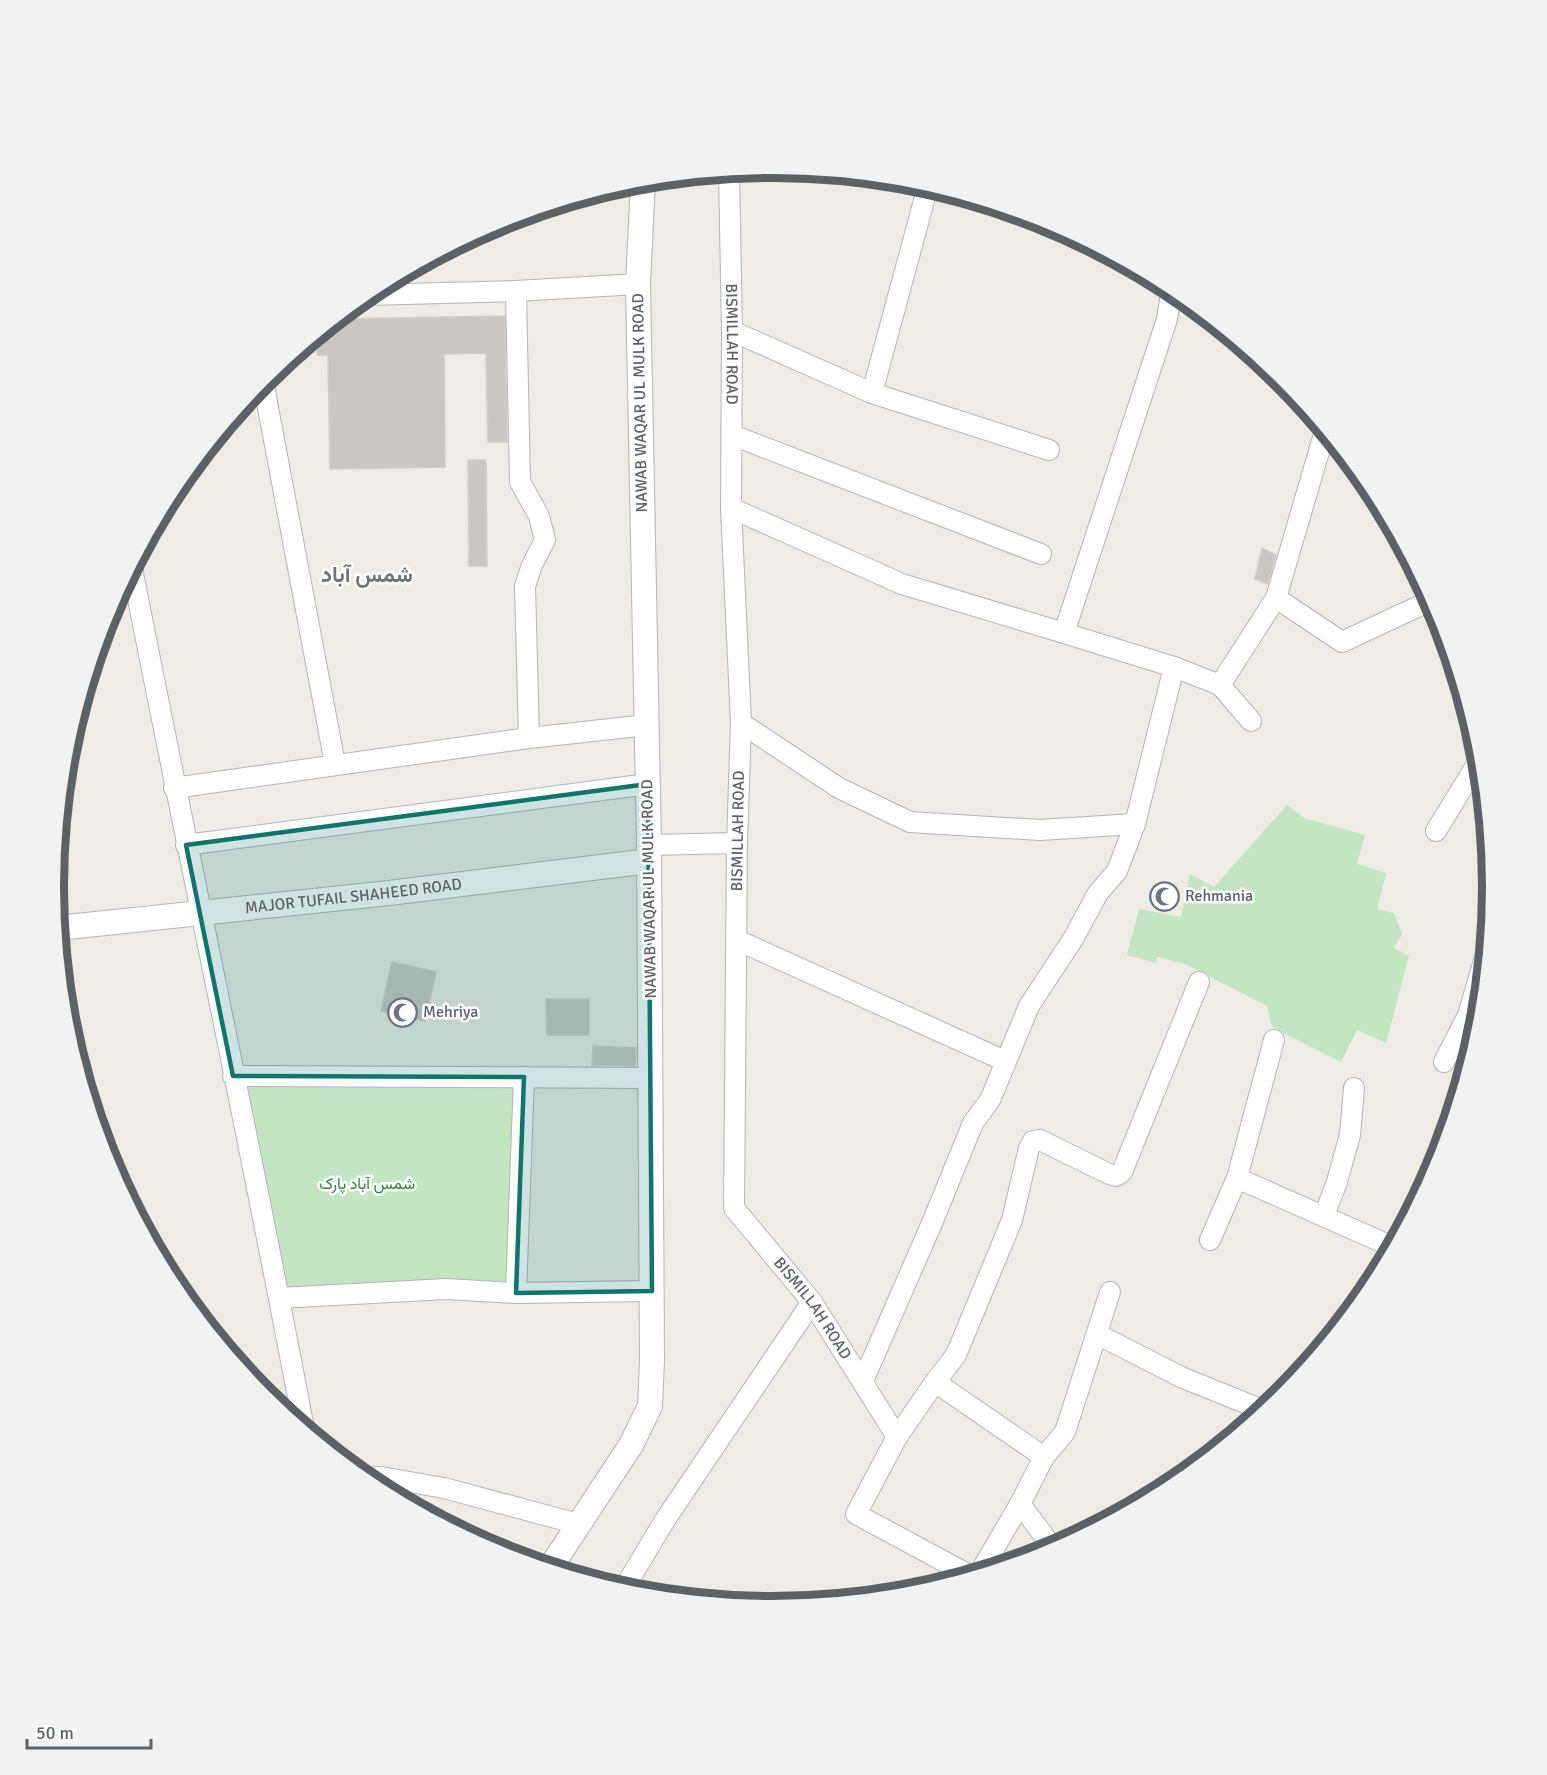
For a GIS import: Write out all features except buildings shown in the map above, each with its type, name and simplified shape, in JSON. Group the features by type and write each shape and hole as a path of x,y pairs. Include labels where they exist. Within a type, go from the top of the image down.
{"street":[{"name":"BISMILLAH ROAD","path":"729,180 732,331 731,508 741,723 737,843 734,1208 812,1302 897,1437"},
{"name":"NAWAB WAQAR UL MULK ROAD","path":"553,1561 631,1445 650,1406 652,1291 649,853 638,284 643,191"},
{"path":"872,393 925,195"},
{"path":"385,295 516,291 638,284"},
{"path":"516,291 520,482 538,516 545,540 525,586 529,738"},
{"path":"1064,633 1167,319 1170,300"},
{"path":"732,331 872,393 1048,450"},
{"path":"265,393 335,764"},
{"path":"732,435 1041,554"},
{"path":"1220,685 1276,598 1323,439"},
{"path":"731,508 902,584 1174,667 1220,685 1251,721"},
{"path":"135,581 174,788 302,1417"},
{"path":"1276,598 1342,642 1423,604"},
{"path":"863,1380 973,1123 990,1100 1029,1006 1073,939 1098,893 1117,871 1135,824 1174,667"},
{"path":"741,723 839,788 910,822 1040,830 1135,824"},
{"path":"174,788 529,738 647,725"},
{"path":"1436,831 1472,771"},
{"path":"186,845 648,784"},
{"path":"649,853 737,843"},
{"name":"MAJOR TUFAIL SHAHEED ROAD","path":"66,927 400,891 649,853"},
{"path":"737,940 1005,1061"},
{"path":"1444,1062 1468,1015 1476,979"},
{"path":"961,1571 856,1514 897,1437 956,1354 1012,1220 1029,1148 1033,1141 1040,1140 1109,1174 1116,1176 1122,1172 1199,982"},
{"path":"1210,1240 1237,1178 1274,1040"},
{"path":"233,1076 650,1078"},
{"path":"516,1293 524,1077"},
{"path":"1324,1215 1336,1185 1350,1135 1354,1088"},
{"path":"1237,1178 1387,1244"},
{"path":"279,1298 446,1289 516,1293 652,1291"},
{"path":"985,1564 1044,1457 1065,1432 1110,1292"},
{"path":"628,1581 665,1520 812,1302"},
{"path":"1097,1334 1181,1377 1256,1407"},
{"path":"935,1382 1044,1457"},
{"path":"380,1477 444,1488 578,1524"},
{"path":"1020,1504 1048,1541"}],"highlighted area":[{"path":"648,784 652,1291 516,1293 524,1077 233,1076 186,845"}],"green space":[{"path":"1287,805 1304,818 1365,835 1357,864 1386,873 1377,909 1394,913 1402,934 1394,948 1409,956 1386,1043 1357,1030 1341,1062 1272,1027 1267,1006 1185,964 1157,957 1156,963 1127,955 1139,909 1181,917 1190,874 1214,887"},
{"name":"شمس آباد پارک","path":"237,1079 519,1082 511,1287 282,1294"}],"place":[{"name":"Rehmania","path":"1164,896"},
{"name":"Mehriya","path":"402,1012"}],"district":[{"name":"شمس آباد","path":"367,574"}]}
